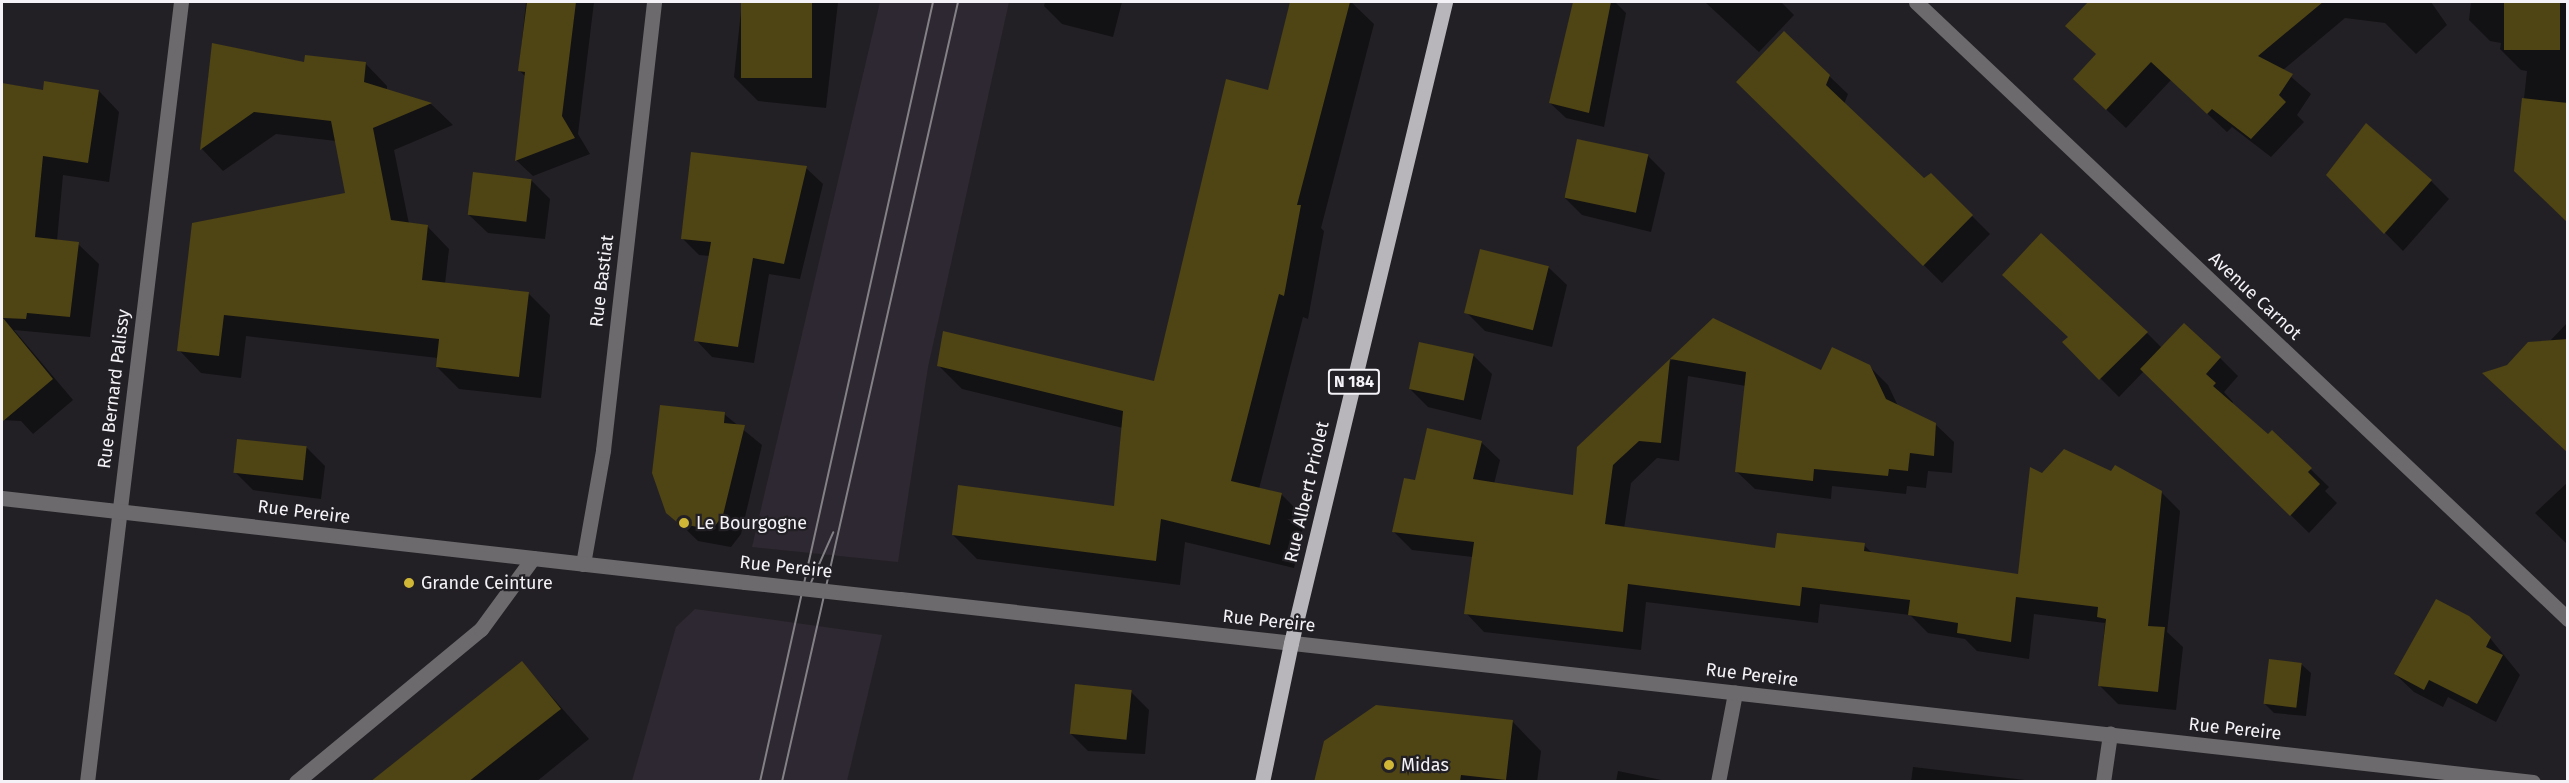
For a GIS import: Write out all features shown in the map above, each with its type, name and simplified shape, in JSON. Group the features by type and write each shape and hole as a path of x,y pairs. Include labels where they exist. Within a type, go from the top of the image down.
{"main road":[{"name":"Rue Albert Priolet","path":"1262,782 1291,643 1445,2"}],"street":[{"name":"Rue Bernard Palissy","path":"87,782 117,510 181,2"},
{"name":"Rue Bastiat","path":"583,564 603,450 654,2"},
{"name":"Avenue Carnot","path":"1916,2 2568,620"},
{"name":"Rue Pereire","path":"2,498 2533,782"},
{"path":"296,782 481,629 533,558"},
{"path":"1718,782 1735,693"},
{"path":"2103,782 2110,735"}],"shaded area":[{"path":"880,2 1009,2 928,367 898,562 752,547"},
{"path":"695,609 882,635 847,781 632,781 676,627"}],"building":[{"path":"527,2 576,2 562,116 575,138 515,161 525,72 518,71"},
{"path":"741,2 812,2 812,78 741,78"},
{"path":"1290,2 1350,2 1297,205 1301,205 1284,296 1279,294 1231,481 1282,493 1270,545 1161,519 1156,561 952,535 958,485 1114,506 1123,411 937,366 943,331 1154,381 1226,79 1268,90"},
{"path":"1573,2 1611,2 1589,113 1549,103"},
{"path":"2088,2 2323,2 2258,56 2293,74 2279,95 2286,102 2251,139 2212,109 2207,114 2151,62 2106,110 2073,79 2096,54 2065,26"},
{"path":"2504,2 2560,2 2560,50 2504,50"},
{"path":"1784,31 1830,75 1826,85 1924,178 1931,173 1973,215 1923,266 1736,82"},
{"path":"212,43 304,62 305,55 366,62 364,82 432,103 373,128 391,220 428,225 422,280 529,292 519,377 436,367 439,339 224,315 219,356 177,351 192,223 345,193 331,121 254,112 200,150"},
{"path":"44,81 99,90 88,163 43,156 35,237 79,242 70,317 27,313 26,319 3,318 53,379 2,422 2,83 43,90"},
{"path":"2522,98 2568,103 2568,223 2514,171"},
{"path":"2366,123 2432,180 2384,234 2326,175"},
{"path":"1577,139 1648,154 1636,213 1565,198"},
{"path":"691,152 807,166 784,264 753,258 738,347 694,341 711,242 681,239"},
{"path":"473,172 532,179 526,222 468,215"},
{"path":"2041,233 2148,332 2099,380 2062,342 2068,337 2002,275"},
{"path":"1480,249 1549,266 1533,330 1464,313"},
{"path":"1713,318 1821,370 1832,347 1870,365 1886,399 1936,423 1934,456 1910,453 1908,471 1889,469 1888,476 1814,469 1813,481 1735,472 1746,372 1670,359 1661,443 1639,441 1613,465 1605,524 1775,548 1777,533 1865,543 1864,551 2018,574 2030,467 2042,473 2064,449 2111,471 2115,465 2162,491 2148,626 2165,627 2158,692 2098,686 2106,619 2097,617 2098,607 2016,597 2011,642 1957,633 1958,623 1908,615 1910,600 1802,587 1800,606 1628,584 1623,632 1464,614 1474,542 1392,532 1404,478 1415,480 1427,428 1482,441 1473,479 1573,495 1577,447"},
{"path":"2184,323 2221,357 2206,374 2216,383 2213,386 2268,434 2272,430 2312,468 2308,472 2320,484 2290,516 2140,369"},
{"path":"2568,339 2568,453 2482,373 2507,365 2528,342"},
{"path":"1419,342 1474,354 1464,401 1409,389"},
{"path":"660,405 725,412 724,423 745,425 723,515 712,530 678,523 666,513 652,473"},
{"path":"237,439 307,446 303,480 233,473"},
{"path":"2436,599 2469,616 2491,637 2486,647 2503,655 2477,704 2429,680 2424,690 2394,674"},
{"path":"2269,659 2302,663 2296,708 2264,704"},
{"path":"522,661 561,709 468,782 370,782"},
{"path":"1075,684 1132,690 1126,740 1070,734"},
{"path":"1376,705 1513,720 1506,780 1461,775 1460,782 1314,782 1324,741"}],"tram line":[{"path":"760,782 933,2"},
{"path":"782,782 958,2"},
{"path":"806,594 833,533"}],"place":[{"name":"Le Bourgogne","path":"684,523"},
{"name":"Grande Ceinture","path":"409,583"},
{"name":"Midas","path":"1389,765"}]}
